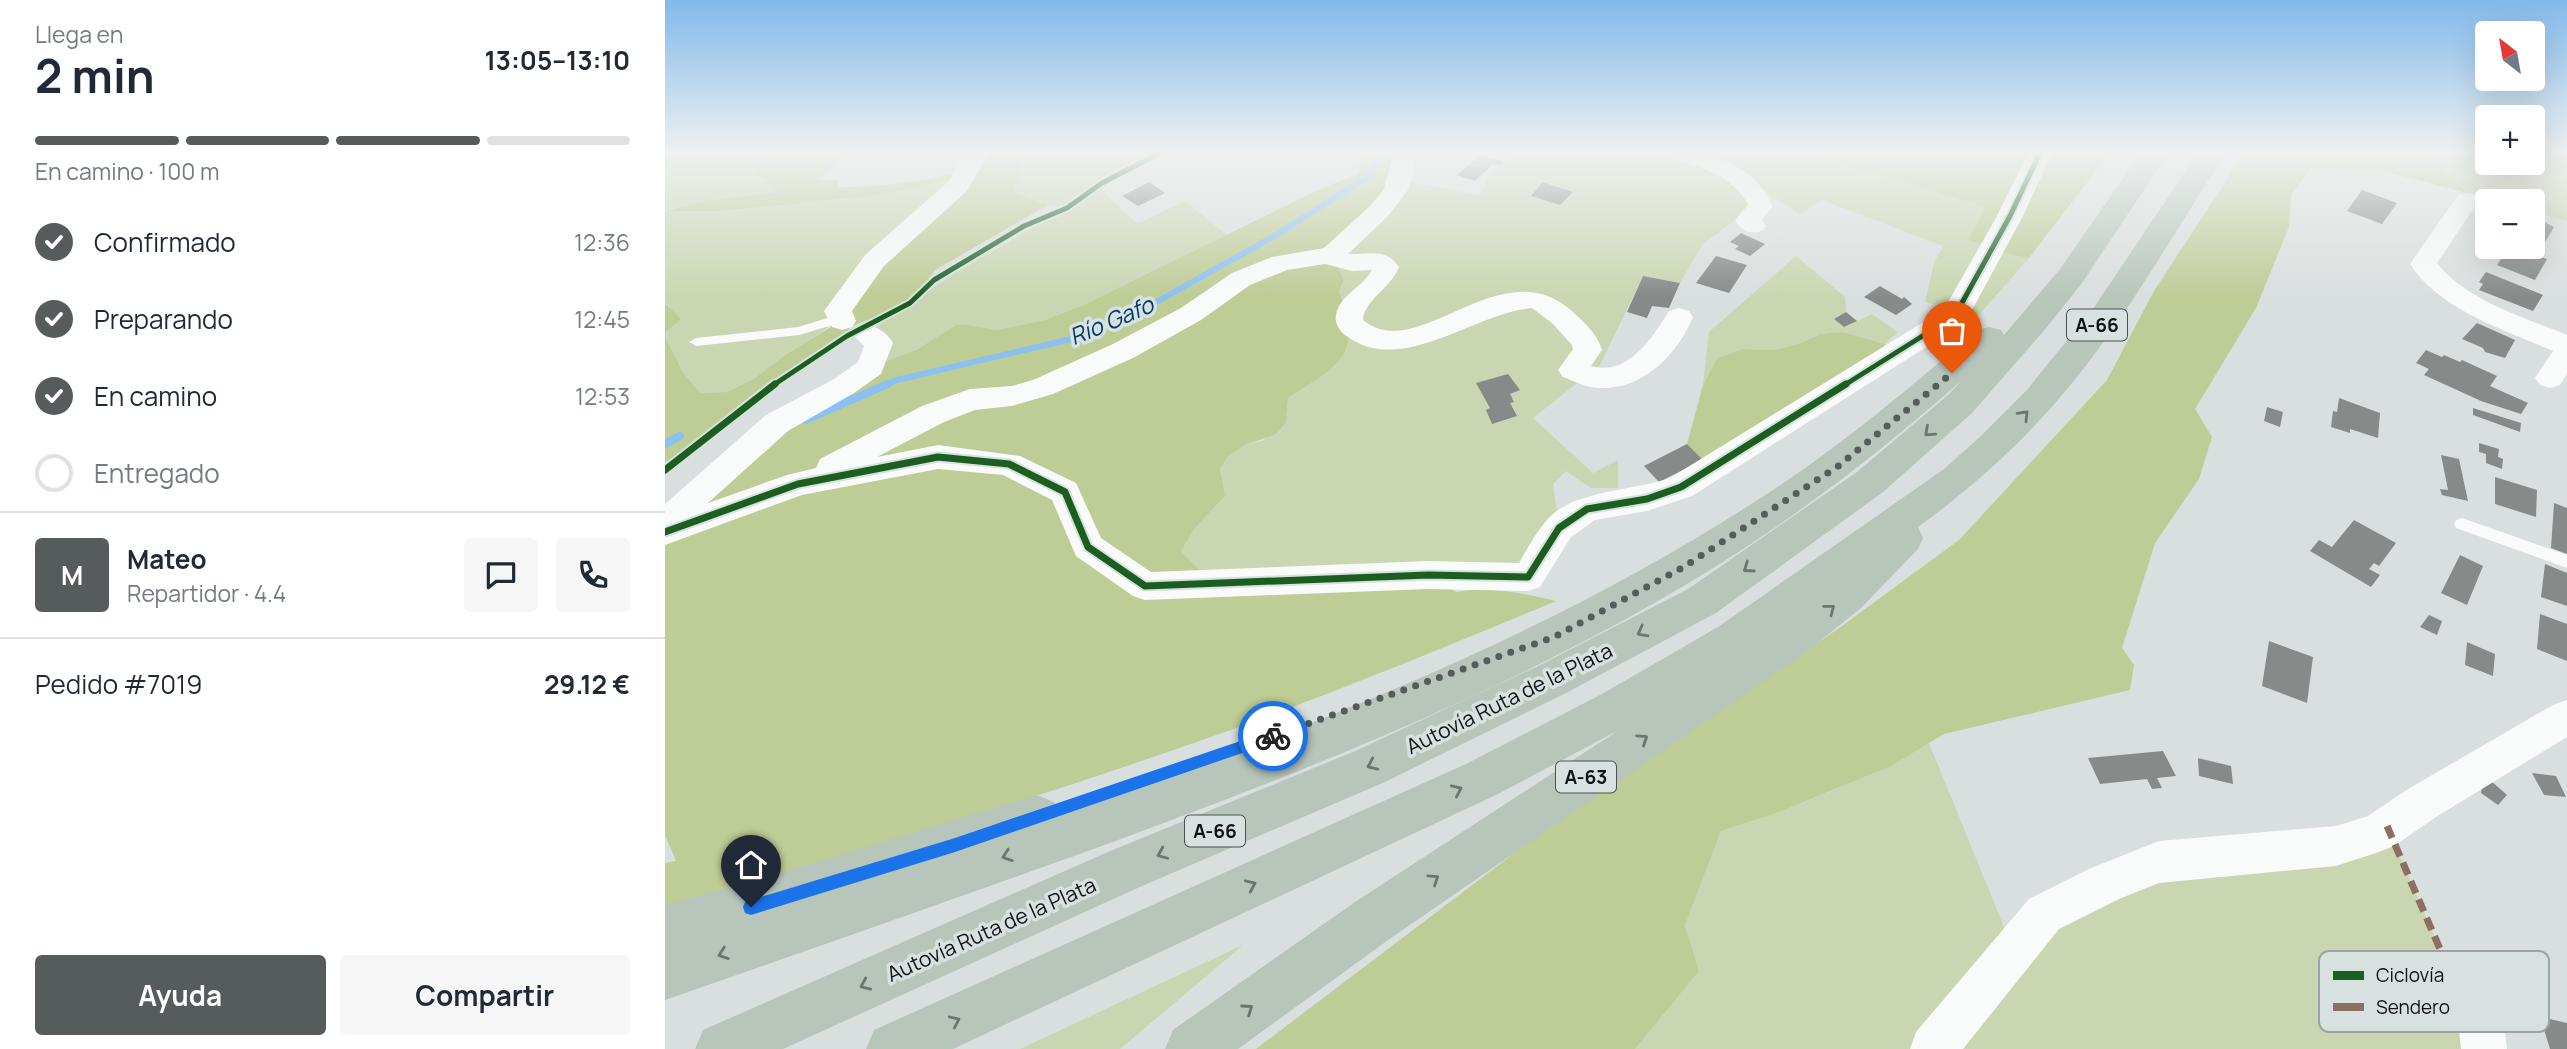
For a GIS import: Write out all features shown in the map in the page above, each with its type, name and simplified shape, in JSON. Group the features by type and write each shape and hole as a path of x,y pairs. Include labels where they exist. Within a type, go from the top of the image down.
{"highway":[{"name":"Autovía Ruta de la Plata","path":"722,1049 1125,869 1369,766 1553,679 1702,601 1870,482 1960,404 2036,320 2071,276 2122,200"},
{"name":"A-66","path":"893,1049 1470,785 1618,708 1733,640 1957,479 2039,400 2106,313 2181,200"},
{"path":"665,974 1113,820 1241,772 1362,725 1554,637 1682,568 1837,467 1934,390 2097,235"},
{"name":"A-63","path":"1192,1049 1373,920 1790,640 1874,570 1957,479"},
{"path":"665,930 944,849 1101,797 1554,637"}],"street":[{"path":"665,523 777,423 844,386 871,366 879,343 849,324 838,311 875,260 942,200"},
{"path":"665,532 798,484 933,414 970,400 1012,396 1043,387 1123,351 1191,314 1241,279 1281,263 1332,255 1388,200"},
{"path":"1753,226 1748,220 1761,206 1759,200"},
{"path":"798,484 938,457 1009,464 1065,492 1088,547 1145,586 1428,575 1528,577 1559,528 1587,509 1647,499 1681,487 1932,330 1958,310 2018,200"},
{"path":"2467,200 2423,264 2430,276 2448,291 2567,348 2550,377"},
{"path":"1332,255 1336,261 1352,263 1375,260 1386,267 1384,276 1352,307 1348,316 1350,324 1357,330 1382,342 1425,333 1489,309 1533,299 1547,303 1586,343 1588,350 1573,370 1599,378 1626,373 1647,359 1665,344 1675,329 1678,317"},
{"path":"1933,1049 2044,914 2104,884 2159,862 2336,846 2379,832 2422,803 2567,717"}],"lane":[{"path":"696,342 849,324"},
{"path":"2462,524 2567,562"}],"green space":[{"path":"665,200 709,200 709,200 665,210"},
{"path":"709,200 831,200 720,211 665,211"},
{"path":"831,200 932,200 828,314 827,328 755,378 727,392 700,393 682,373 666,339 669,305 665,303 665,211 720,211"},
{"path":"942,200 1034,200 1048,205 935,270 910,303 850,327 847,336 755,397 665,468 665,303 681,319 666,332 666,339 683,373 700,393 727,392 755,378 787,354 841,321 838,311"},
{"path":"1034,200 1112,200 1137,224 1185,201 1228,236 1084,305 1045,320 997,330 956,325 916,350 871,367 866,334 955,273 1066,209"},
{"path":"1298,200 1388,200 1336,261 1344,280 1339,291 1349,330 1342,356 1333,367 1288,398 1286,422 1276,434 1245,445 1228,456 1220,469 1225,496 1195,528 1181,551 1201,571 1428,575 1456,592 1494,590 1556,601 1308,701 1156,756 973,816 665,908 665,863 676,861 665,835 665,523 871,367 916,350 956,325 997,330 1045,320 1084,305"},
{"path":"1383,200 1754,200 1761,206 1734,221 1703,244 1680,283 1643,276 1600,365 1533,418 1593,473 1618,460 1618,488 1591,488 1566,471 1553,484 1559,528 1528,577 1201,571 1181,551 1195,528 1225,496 1220,469 1228,456 1245,445 1262,441 1286,422 1288,399 1344,301 1339,291 1344,280 1336,261"},
{"path":"1778,200 2073,200 2029,258 1979,315 1925,302 1934,263 1943,246 1822,200 1800,215"},
{"path":"1963,200 2073,200 2029,258 2005,253 1968,239 1986,207"},
{"path":"2214,200 2291,200 2289,227 2256,308 2195,409 2212,437 2199,479 2155,543 2122,648 2134,665 2130,690 1944,734 1891,766 1779,812 1721,831 1685,925 1699,971 1635,1049 1256,1049 1525,845 1842,626 1959,540 2107,380 2154,291"},
{"path":"2545,200 2567,200 2567,221 2545,215"},
{"path":"1796,256 1845,297 1846,312 1834,319 1844,327 1872,314 1898,332 1885,344 1843,332 1820,334 1801,343 1774,350 1743,349 1717,358 1703,385 1709,332"},
{"path":"1843,332 1885,344 1882,355 1703,460 1687,444 1703,385 1717,358 1743,349 1774,350 1801,343 1820,334"},
{"path":"1929,743 2013,949 1933,1049 1635,1049 1699,971 1685,925 1721,831 1853,782"},
{"path":"2391,836 2441,951 2319,951 2319,1032 2466,1032 2469,1049 1958,1049 2071,911 2128,884"},
{"path":"1243,945 1120,1049 1020,1049"}],"building":[{"path":"1128,200 1151,200 1138,206"},
{"path":"1544,200 1565,200 1560,205"},
{"path":"2355,200 2389,200 2397,203 2382,224 2347,211"},
{"path":"2545,222 2554,227 2545,242"},
{"path":"1741,233 1765,244 1750,256 1735,249 1739,246 1730,242"},
{"path":"1716,256 1747,265 1729,293 1696,283"},
{"path":"2501,259 2547,259 2535,280 2497,265"},
{"path":"2486,272 2543,295 2533,311 2479,290 2483,284 2479,282"},
{"path":"1643,276 1680,283 1669,308 1652,306 1647,318 1627,312"},
{"path":"1880,286 1902,299 1904,297 1912,304 1896,315 1864,297"},
{"path":"1846,312 1857,321 1844,327 1834,319"},
{"path":"2477,323 2515,340 2505,358 2485,352 2483,348 2462,339"},
{"path":"2426,350 2460,362 2462,360 2497,376 2490,386 2528,403 2521,414 2481,401 2424,375 2429,369 2416,363"},
{"path":"1508,374 1520,390 1510,394 1514,402 1510,403 1517,416 1492,424 1486,410 1490,408 1476,383"},
{"path":"2339,398 2380,413 2378,438 2350,429 2350,433 2331,427 2333,411 2337,412"},
{"path":"2267,407 2283,412 2280,427 2264,421"},
{"path":"2473,408 2521,423 2520,432 2473,415"},
{"path":"2479,443 2499,449 2498,457 2503,459 2502,469 2486,463 2486,454 2479,452"},
{"path":"1687,444 1703,460 1659,482 1644,466"},
{"path":"2441,455 2459,459 2468,501 2442,495 2440,489 2448,490"},
{"path":"2495,477 2537,490 2536,517 2495,504"},
{"path":"2554,503 2567,508 2567,554 2551,548"},
{"path":"2354,520 2396,543 2379,566 2374,563 2369,569 2380,575 2371,587 2310,551 2319,540 2332,547"},
{"path":"2460,555 2483,566 2467,605 2441,593"},
{"path":"2545,564 2567,573 2567,606 2541,597"},
{"path":"2540,614 2567,624 2567,661 2537,649"},
{"path":"2429,615 2442,621 2437,635 2420,627"},
{"path":"2269,641 2313,657 2307,703 2262,686"},
{"path":"2467,642 2495,654 2493,676 2465,665"},
{"path":"2163,751 2176,776 2157,778 2162,788 2152,789 2147,779 2100,784 2088,758"},
{"path":"2198,758 2231,766 2233,784 2199,776"},
{"path":"2532,773 2556,776 2566,797 2544,795"},
{"path":"2490,780 2507,795 2498,805 2481,793 2482,786"},
{"path":"2549,1019 2567,1023 2567,1049 2550,1049 2545,1032 2549,1032"}],"waterway":[{"name":"Río Gafo","path":"884,386 897,380 1067,340 1153,304 1276,235 1331,200"},
{"name":"Río Gafo","path":"805,420 888,384"},
{"name":"Río Gafo","path":"665,444 680,436"}],"marked path":[{"path":"2387,826 2441,951"}],"cycle path":[{"path":"665,470 755,397 847,336 910,303 934,280 1024,226 1067,208 1078,200"},
{"path":"665,532 798,484 938,457 1009,464 1065,492 1088,547 1145,586 1428,575 1528,577 1559,528 1587,509 1647,499 1681,487 1932,330 1958,310 2018,200"}],"way so far":[{"path":"1273,736 1554,637 1682,568 1837,467 1952,373"}],"route":[{"path":"751,907 955,845 1273,736"}]}
